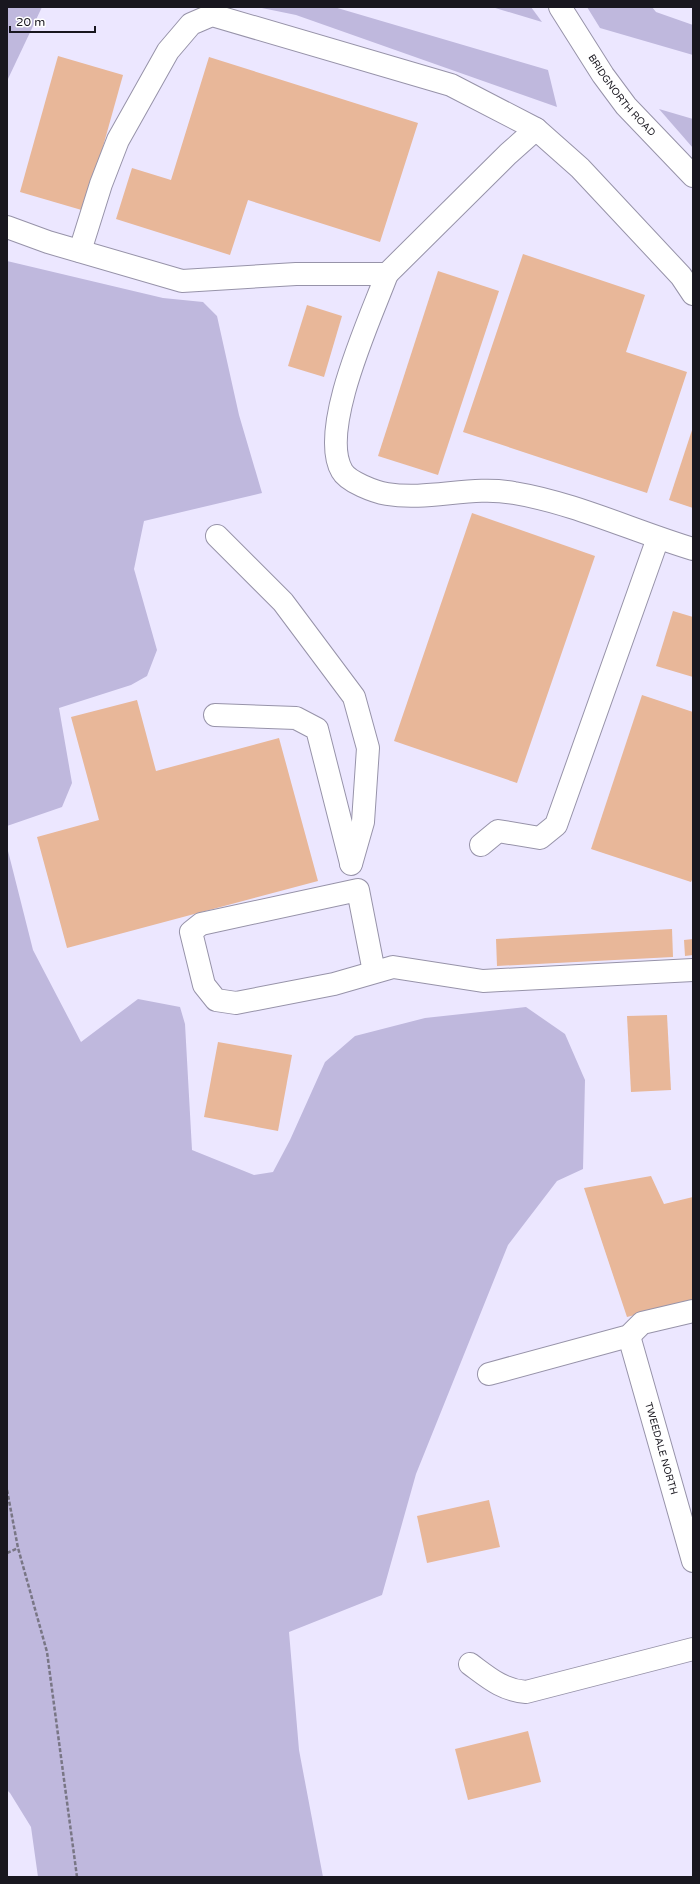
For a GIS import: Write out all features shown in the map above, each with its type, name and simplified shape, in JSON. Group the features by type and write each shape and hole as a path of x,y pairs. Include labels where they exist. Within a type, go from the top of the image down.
{"street":[{"name":"BRIDGNORTH ROAD","path":"560,7 603,75 626,106 693,176"},
{"path":"80,251 101,184 125,126 168,51 191,24 212,15 451,85 536,129 580,168 681,276 693,294"},
{"path":"536,129 470,191 387,274 359,346 345,388 336,426 336,450 342,472 365,488 388,494 422,495 476,490 513,492 579,511 693,549"},
{"path":"7,227 80,251 182,281 296,274 387,274"},
{"path":"218,536 283,602 354,698 368,748 363,822 351,864"},
{"path":"481,846 498,831 540,838 556,825 658,538"},
{"path":"215,715 296,718 317,729 358,890 374,972"},
{"path":"358,890 201,924 191,932 204,985 216,1000 236,1003 334,984 393,968 483,981 693,970"},
{"path":"489,1374 629,1336 642,1323 693,1311"},
{"name":"TWEEDALE NORTH","path":"629,1336 693,1561"},
{"path":"470,1664 497,1684 512,1691 526,1692 693,1649"}],"path":[{"path":"7,1490 18,1548 47,1652 77,1877"},
{"path":"7,1553 18,1548"}],"shaded area":[{"path":"7,7 42,7 7,81"},
{"path":"257,7 334,7 548,70 557,107 296,15"},
{"path":"492,7 531,7 542,22"},
{"path":"587,7 652,7 656,12 693,25 693,55 600,28"},
{"path":"659,109 693,119 693,148"},
{"path":"7,261 163,298 203,302 217,316 239,415 262,493 144,521 134,569 157,650 147,676 131,685 59,708 72,783 62,807 7,826"},
{"path":"7,847 33,950 81,1042 138,999 180,1007 185,1024 192,1150 254,1175 273,1172 290,1140 325,1062 355,1036 425,1018 526,1007 565,1034 585,1080 583,1169 557,1181 508,1245 416,1474 382,1595 289,1632 299,1750 323,1877 38,1877 31,1827 7,1790"}],"building":[{"path":"58,56 123,75 85,211 20,192"},
{"path":"209,57 418,123 380,242 248,200 230,255 116,219 132,168 171,180"},
{"path":"523,254 645,295 626,352 687,372 647,493 463,432"},
{"path":"438,271 499,291 438,475 378,456"},
{"path":"307,305 342,316 324,377 288,366"},
{"path":"693,427 693,508 669,500"},
{"path":"472,513 595,556 517,783 394,741"},
{"path":"673,611 693,617 693,677 656,666"},
{"path":"642,695 693,712 693,878 691,882 591,849"},
{"path":"137,700 156,771 279,738 318,881 67,948 37,837 99,820 71,717"},
{"path":"672,929 673,957 497,966 496,939"},
{"path":"693,939 693,955 685,956 684,940"},
{"path":"667,1015 671,1090 631,1092 627,1016"},
{"path":"218,1042 292,1055 278,1131 204,1117"},
{"path":"651,1176 664,1204 693,1197 693,1300 627,1317 584,1188"},
{"path":"489,1500 500,1547 427,1563 417,1516"},
{"path":"528,1731 541,1782 468,1800 455,1749"}]}
